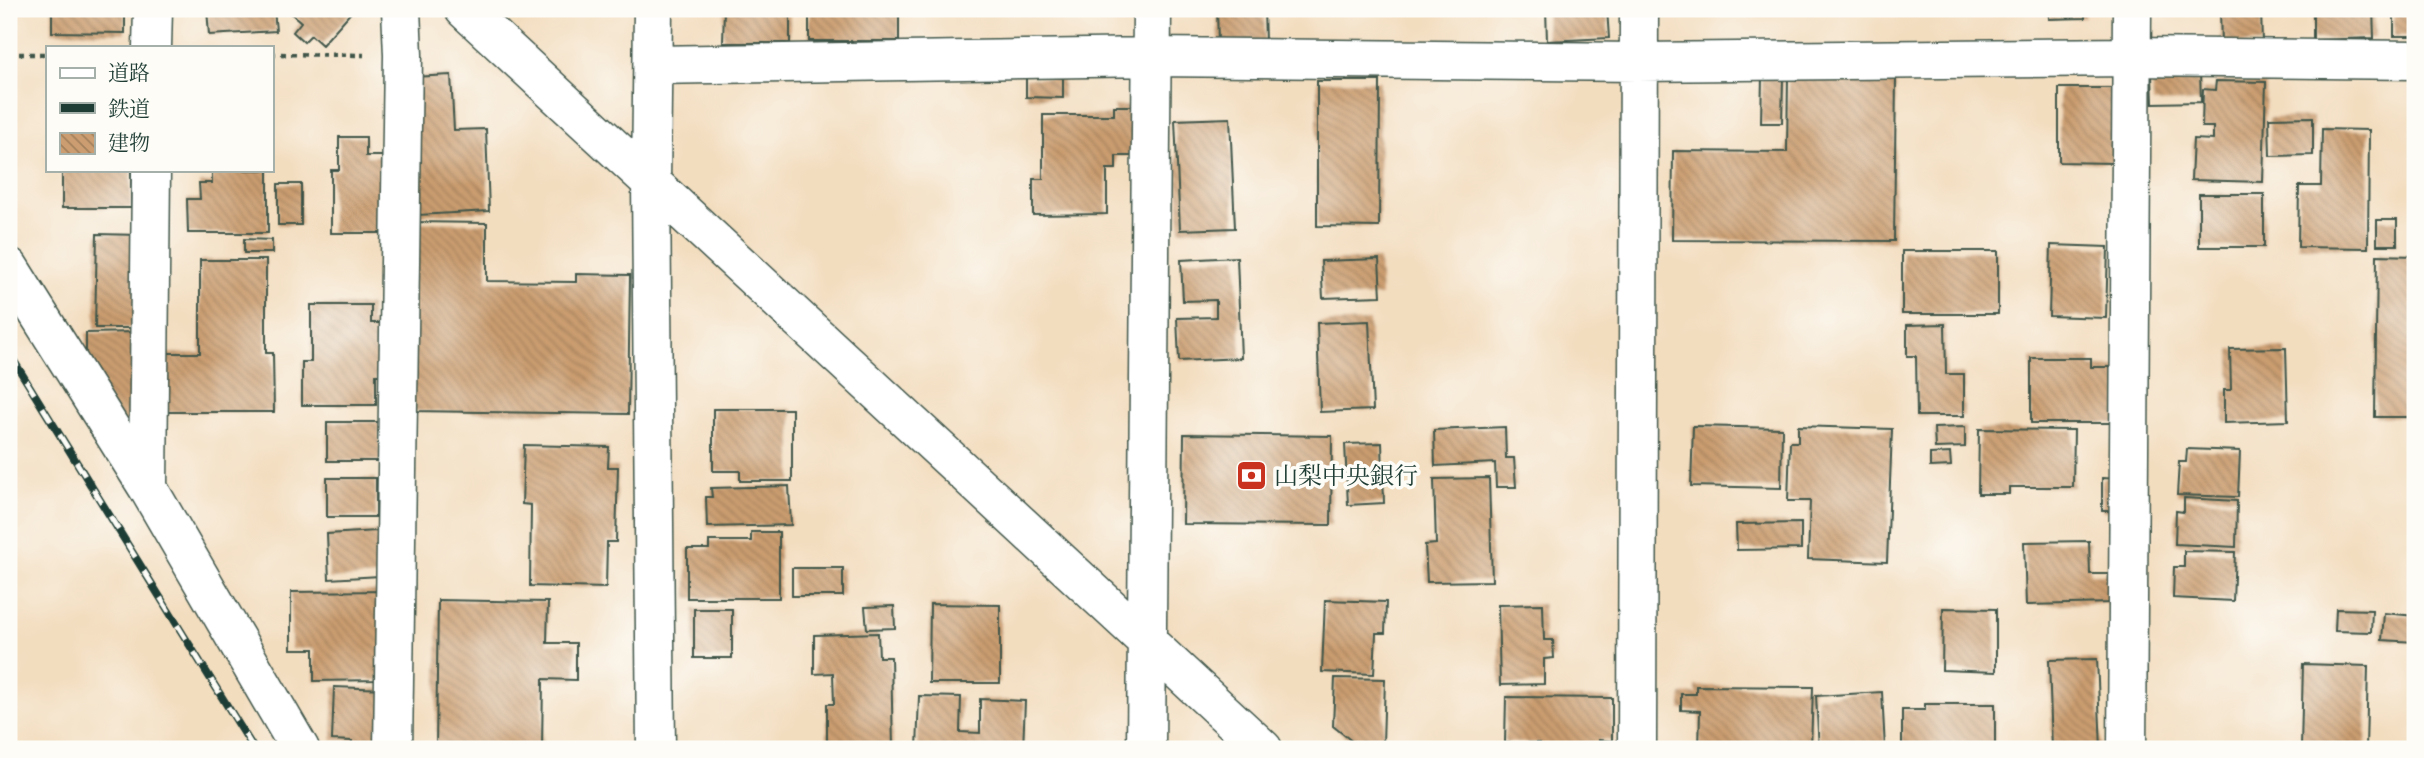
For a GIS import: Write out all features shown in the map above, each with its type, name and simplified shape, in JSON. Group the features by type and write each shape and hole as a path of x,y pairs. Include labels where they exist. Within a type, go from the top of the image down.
{"street":[{"path":"152,46 153,9"},
{"path":"393,749 403,55 401,9"},
{"path":"464,9 1263,749"},
{"path":"653,9 651,183 656,749"},
{"path":"1146,749 1153,9"},
{"path":"1637,749 1639,9"},
{"path":"2127,749 2132,9"},
{"path":"653,65 1152,57 1638,62 2133,57 2415,60"},
{"path":"148,488 151,172"},
{"path":"9,267 148,488 300,749"}],"path":[{"path":"9,54 46,54"},
{"path":"273,54 403,55"}],"building":[{"path":"52,9 125,9 125,33 52,32"},
{"path":"207,9 274,9 276,31 209,35"},
{"path":"286,9 354,9 322,45 311,35 304,42 293,32 301,22"},
{"path":"724,9 790,9 790,43 723,43"},
{"path":"809,9 899,9 899,41 809,41"},
{"path":"1217,9 1264,9 1265,41 1218,42"},
{"path":"1546,9 1607,9 1609,38 1547,41"},
{"path":"2049,9 2097,11 2085,11 2085,18 2049,19"},
{"path":"2220,9 2261,9 2262,43 2221,44"},
{"path":"2313,9 2373,9 2374,38 2313,40"},
{"path":"2394,9 2415,9 2415,36 2394,36"},
{"path":"2200,72 2201,102 2153,103 2152,74"},
{"path":"451,75 454,130 486,129 489,211 418,215 412,77"},
{"path":"1762,76 1783,77 1782,123 1761,123"},
{"path":"1788,76 1896,76 1894,241 1672,240 1673,151 1787,152"},
{"path":"1026,78 1063,78 1063,98 1026,97"},
{"path":"1317,81 1380,81 1379,227 1317,226"},
{"path":"2216,81 2266,82 2263,182 2191,180 2193,139 2213,140 2213,127 2202,127 2203,89 2215,90"},
{"path":"2059,88 2115,88 2114,163 2059,162"},
{"path":"1114,106 1133,106 1133,156 1116,156 1116,169 1107,169 1107,214 1033,215 1033,179 1043,179 1043,115 1114,115"},
{"path":"2313,117 2313,155 2270,156 2269,118"},
{"path":"1230,118 1235,228 1180,230 1175,120"},
{"path":"2322,129 2369,130 2368,248 2298,247 2299,186 2321,186"},
{"path":"339,137 366,137 366,156 390,156 390,233 331,233 331,170 339,170"},
{"path":"62,172 131,172 131,208 62,208"},
{"path":"212,172 268,172 268,233 188,233 187,199 200,199 199,183 212,183"},
{"path":"278,184 301,184 301,225 278,225"},
{"path":"2199,194 2264,194 2264,247 2199,247"},
{"path":"2377,220 2397,220 2397,245 2377,245"},
{"path":"413,222 487,223 487,281 576,282 576,274 630,275 628,414 411,411"},
{"path":"97,234 139,235 137,328 95,328"},
{"path":"244,239 272,240 272,253 244,253"},
{"path":"2051,245 2108,247 2106,318 2049,316"},
{"path":"1902,251 1998,251 1998,314 1902,314"},
{"path":"2377,255 2415,256 2415,417 2375,417"},
{"path":"1237,257 1241,358 1179,361 1177,318 1216,317 1216,300 1183,301 1181,260"},
{"path":"1379,259 1381,296 1323,298 1321,261"},
{"path":"200,260 266,260 266,353 273,353 274,412 167,412 167,353 200,353"},
{"path":"311,305 371,305 371,323 387,323 387,375 376,375 376,405 302,405 302,362 311,362"},
{"path":"1369,321 1373,410 1320,412 1317,323"},
{"path":"1945,324 1946,374 1964,374 1964,416 1917,416 1916,356 1907,356 1907,325"},
{"path":"138,332 139,433 126,433 86,361 86,333"},
{"path":"2286,348 2288,421 2224,423 2224,390 2231,390 2230,349"},
{"path":"2031,358 2091,358 2091,367 2118,367 2118,423 2031,423"},
{"path":"713,409 792,409 792,481 740,481 740,471 713,471"},
{"path":"327,422 380,422 380,461 327,461"},
{"path":"1693,426 1782,428 1781,488 1691,486"},
{"path":"1798,426 1892,429 1887,562 1808,559 1810,501 1788,501 1790,442 1798,442"},
{"path":"1505,427 1506,458 1514,458 1516,487 1496,487 1495,463 1435,466 1434,430"},
{"path":"1965,427 1965,447 1935,448 1934,428"},
{"path":"1979,429 2074,430 2073,487 2009,487 2009,494 1978,494"},
{"path":"1184,434 1332,436 1331,525 1183,524"},
{"path":"2410,442 2415,442 2415,477 2410,477"},
{"path":"1382,443 1384,503 1348,505 1345,444"},
{"path":"524,445 609,447 608,467 618,467 616,542 607,542 606,588 530,586 531,505 522,504"},
{"path":"2187,449 2240,451 2238,497 2177,495 2179,462 2186,462"},
{"path":"1950,453 1951,466 1930,467 1930,454"},
{"path":"327,478 376,478 376,517 327,517"},
{"path":"1489,478 1492,581 1427,582 1425,545 1436,544 1434,479"},
{"path":"2102,478 2120,479 2119,511 2102,511"},
{"path":"789,486 791,525 707,527 706,497 712,497 711,488"},
{"path":"2184,498 2237,501 2236,547 2175,544 2176,511 2184,512"},
{"path":"1801,523 1801,549 1737,550 1736,524"},
{"path":"377,531 380,576 329,579 327,534"},
{"path":"751,532 779,532 779,598 687,598 687,549 709,549 709,541 751,541"},
{"path":"2089,541 2090,574 2111,574 2112,603 2026,605 2024,542"},
{"path":"2184,551 2235,552 2233,601 2173,598 2174,567 2184,567"},
{"path":"792,568 843,568 843,596 792,596"},
{"path":"387,591 379,680 314,681 314,649 291,649 291,592"},
{"path":"438,600 548,602 547,643 576,643 576,680 543,679 542,749 436,749"},
{"path":"1325,600 1386,602 1385,633 1376,633 1374,674 1322,672"},
{"path":"930,604 1000,605 1000,683 929,683"},
{"path":"1543,604 1544,640 1553,640 1554,658 1544,659 1544,684 1500,685 1498,605"},
{"path":"894,606 895,628 867,629 865,607"},
{"path":"1943,608 1996,609 1996,672 1942,670"},
{"path":"694,609 732,609 732,658 694,658"},
{"path":"2336,609 2372,610 2371,632 2335,631"},
{"path":"2384,613 2415,616 2415,642 2382,640"},
{"path":"878,633 879,657 891,657 893,749 827,749 827,704 834,704 833,673 814,674 814,635"},
{"path":"2097,659 2101,749 2052,749 2049,660"},
{"path":"2303,664 2368,666 2366,749 2301,749"},
{"path":"1335,678 1385,679 1383,744 1353,742 1333,726"},
{"path":"1696,686 1813,687 1811,749 1699,749 1700,711 1681,710 1681,694 1696,694"},
{"path":"334,687 386,689 384,749 351,749 352,741 332,740"},
{"path":"1882,692 1885,749 1819,749 1816,696"},
{"path":"919,696 961,697 960,732 980,733 980,699 1025,701 1023,749 917,749"},
{"path":"1506,697 1612,698 1612,741 1599,740 1599,749 1540,749 1540,743 1505,743"},
{"path":"1925,704 1995,704 1995,749 1902,749 1902,710 1925,710"}],"railway":[{"path":"9,353 254,749"}],"place":[{"name":"山梨中央銀行","path":"1251,476"}]}
